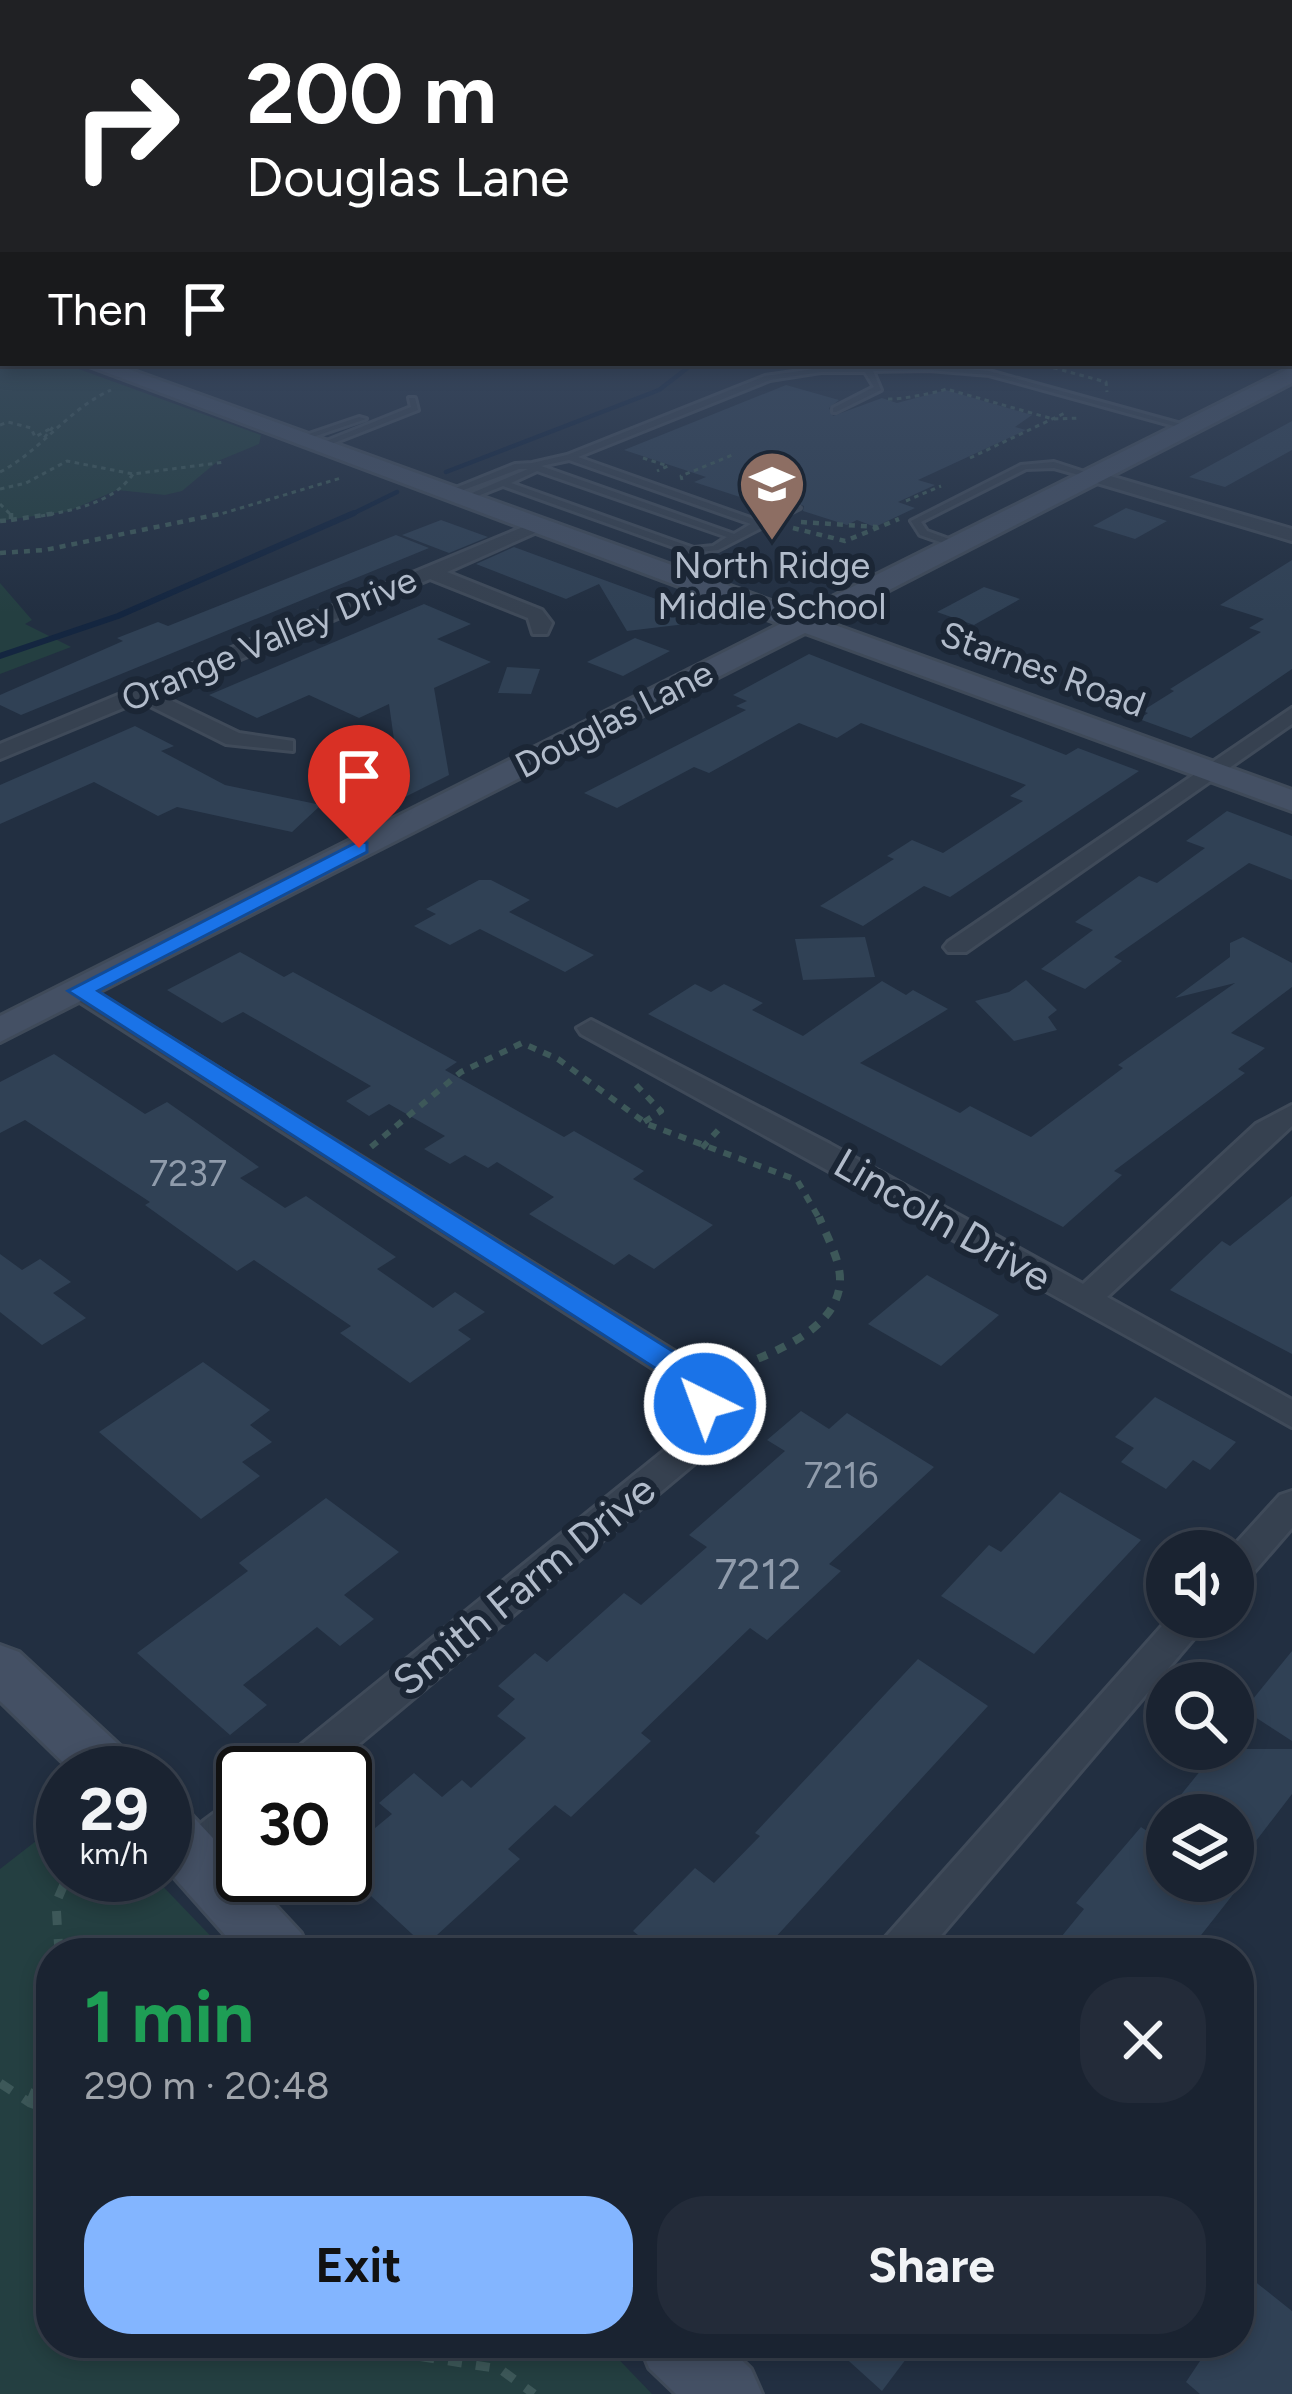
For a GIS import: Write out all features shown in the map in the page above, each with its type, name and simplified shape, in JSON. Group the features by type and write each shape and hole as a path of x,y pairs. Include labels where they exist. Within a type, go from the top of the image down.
{"street":[{"name":"Starnes Road","path":"152,390 1292,802"},
{"name":"Douglas Lane","path":"0,1031 1265,390"},
{"path":"1093,476 1292,535"},
{"name":"Orange Valley Drive","path":"0,752 539,527"},
{"path":"429,572 535,614 542,622 540,630"},
{"path":"140,693 234,740 285,746"},
{"path":"957,947 1292,714"},
{"path":"80,991 680,1370 697,1387"},
{"name":"Lincoln Drive","path":"591,1028 1292,1415"},
{"path":"1085,1300 1266,1130 1292,1114"},
{"name":"Smith Farm Drive","path":"329,1746 682,1455 706,1421 697,1387"},
{"path":"1254,1547 1292,1504"},
{"path":"912,1938 1175,1638"},
{"path":"0,1666 83,1746"},
{"path":"192,1854 267,1938"},
{"path":"689,2358 726,2394"}],"lane":[{"path":"454,496 518,466 570,457 739,390"},
{"path":"836,410 875,390"},
{"path":"1049,390 1188,428"},
{"path":"308,443 407,412 415,408 412,400"},
{"path":"308,443 382,412"},
{"path":"570,457 759,524"},
{"path":"957,544 923,533 916,521 1024,467 1054,465 1093,476"},
{"path":"454,496 503,483 532,471 532,466"},
{"path":"532,466 738,538"},
{"path":"503,483 693,551 715,548 795,508"}],"path":[{"path":"0,472 31,456 89,400 107,390"},
{"path":"856,401 881,397 895,401 916,392 931,397 945,390"},
{"path":"949,390 1053,419 1081,419 1075,409"},
{"path":"1027,418 1036,414"},
{"path":"970,458 1053,419"},
{"path":"0,425 8,422 31,428 35,437 52,427 44,438 48,439"},
{"path":"0,489 26,483 67,460 133,474 225,462"},
{"path":"0,553 45,550 208,519 372,466"},
{"path":"0,521 85,506 129,483 133,474"},
{"path":"0,504 11,511 11,520"},
{"path":"350,1161 412,1105 522,1043 568,1063 606,1099 644,1122 797,1180 813,1198 840,1276 838,1294 814,1327 697,1387"},
{"path":"644,1122 661,1111 625,1073 646,1058"},
{"path":"56,1902 57,1938"},
{"path":"0,2083 36,2105"},
{"path":"30,2103 36,2089"},
{"path":"429,2358 500,2369 535,2394"}],"green space":[{"path":"0,390 136,390 261,435 259,444 218,461 182,491 165,495 117,490 69,511 0,521"},
{"path":"0,583 32,620 25,624 71,647 0,674"},
{"path":"36,1841 36,1902 178,1902 213,1938 36,1938 36,2358 617,2358 652,2394 0,2394 0,1869"}],"building":[{"path":"774,390 803,390 839,400 829,408 833,416 882,398 897,403 946,390 1032,415 1015,427 1026,430 918,480 935,485 898,502 915,508 875,527 857,520 847,525 803,511 804,506 793,502 784,505 750,493 740,497 694,482 706,477 624,450"},
{"path":"1292,421 1292,450 1225,487 1189,477"},
{"path":"1126,508 1167,521 1135,539 1093,526"},
{"path":"441,520 488,537 449,553 402,535"},
{"path":"396,535 429,548 21,715 0,705 0,695 123,641 117,638 158,622 168,626"},
{"path":"514,547 656,599 669,598 686,624 627,631 599,584 566,599 476,564"},
{"path":"1292,560 1292,669 1191,738 1139,719 1148,713 1142,711 1174,691 1170,689 1261,632 1249,628 1264,619 1220,605"},
{"path":"984,587 1020,599 974,625 937,612"},
{"path":"424,604 471,624 437,639 491,662 434,688 449,775 401,799 385,792 352,808 318,792 396,754 389,704 359,718 309,695 257,718 209,695"},
{"path":"635,638 670,651 623,676 587,662"},
{"path":"809,654 1066,755 1078,748 1139,771 950,897 924,886 863,926 820,906 894,859 887,856 912,840 943,853 1023,801 1010,796 1026,785 861,723 837,738 799,723 709,773 694,767 617,808 584,793 746,710 736,706 747,701 733,695"},
{"path":"507,667 540,669 531,694 498,693"},
{"path":"135,726 174,746 161,751 225,785 321,805 292,832 177,807 158,816 94,782 0,824 0,785"},
{"path":"1227,811 1292,836 1292,880 1249,863 1114,957 1122,961 1085,989 1041,969 1093,930 1075,922 1139,876 1157,883 1205,848 1186,841"},
{"path":"479,880 491,880 530,900 509,912 594,955 565,972 480,929 450,945 414,926 436,914 426,909"},
{"path":"865,937 875,977 803,980 795,939"},
{"path":"1243,937 1292,963 1292,987 1231,1033 1265,1048 1238,1069 1245,1073 1114,1171 1122,1175 1063,1227 648,1014 695,984 711,992 724,984 763,1003 752,1010 803,1036 882,981 906,995 913,990 948,1009 860,1063 960,1113 970,1106 1031,1137 1123,1068 1118,1065 1235,983 1175,998 1230,957 1230,943"},
{"path":"240,952 284,977 293,972 457,1062 445,1070 564,1137 574,1131 644,1171 633,1179 713,1225 654,1269 629,1254 614,1265 529,1214 554,1197 497,1162 488,1168 465,1155 450,1164 424,1149 445,1136 389,1104 369,1116 346,1101 371,1086 243,1012 222,1023 167,990"},
{"path":"1026,980 1057,1010 1048,1017 1057,1030 1014,1041 975,1001 1009,992"},
{"path":"54,1054 145,1114 167,1102 259,1167 240,1178 285,1208 306,1196 396,1257 377,1269 433,1308 455,1292 485,1312 458,1330 471,1339 410,1383 340,1333 351,1326 254,1260 237,1271 145,1205 150,1202 25,1120 0,1133 0,1082"},
{"path":"1292,1196 1292,1354 1170,1290 1222,1241 1230,1246"},
{"path":"0,1254 22,1270 40,1259 71,1282 53,1293 86,1318 42,1345 0,1312"},
{"path":"927,1275 999,1315 941,1366 868,1324"},
{"path":"203,1362 270,1410 250,1425 272,1442 242,1462 260,1476 201,1519 99,1432"},
{"path":"1155,1397 1236,1442 1210,1470 1193,1460 1166,1489 1121,1462 1134,1448 1115,1437"},
{"path":"801,1411 829,1429 847,1413 934,1467 829,1564 841,1571 767,1640 750,1628 641,1733 651,1741 571,1817 555,1805 508,1849 520,1859 434,1938 416,1938 372,1897 372,1831 392,1814 379,1803 414,1773 442,1797 462,1780 471,1788 526,1738 497,1716 515,1699 498,1686 535,1653 547,1662 624,1593 641,1605 707,1547 689,1535 785,1451 767,1440"},
{"path":"1060,1492 1141,1540 1034,1654 941,1596 989,1545 1001,1552"},
{"path":"326,1498 399,1552 344,1595 374,1619 340,1646 317,1627 243,1685 267,1705 230,1735 137,1653 248,1571 239,1563"},
{"path":"1292,1651 1292,1741 1254,1716 1254,1698"},
{"path":"918,1659 988,1706 775,1938 642,1938 633,1931 695,1868 714,1883 760,1836 755,1833"},
{"path":"1254,1749 1292,1749 1292,1794 1254,1844 1254,1794 1182,1794 1201,1770 1254,1770"},
{"path":"1141,1827 1146,1830 1146,1902 1227,1902 1199,1938 1060,1938 1084,1909 1076,1903"},
{"path":"1254,2281 1292,2311 1292,2394 1200,2394 1186,2382 1202,2358 1254,2358"},
{"path":"846,2358 907,2358 882,2391"}],"waterway":[{"path":"446,472 659,390"},
{"path":"348,516 397,492"},
{"path":"0,656 118,616 354,513"}],"place":[{"name":"North Ridge Middle School","path":"772,543"}],"route":[{"path":"359,848 80,991 680,1370 697,1387 705,1404"}]}
